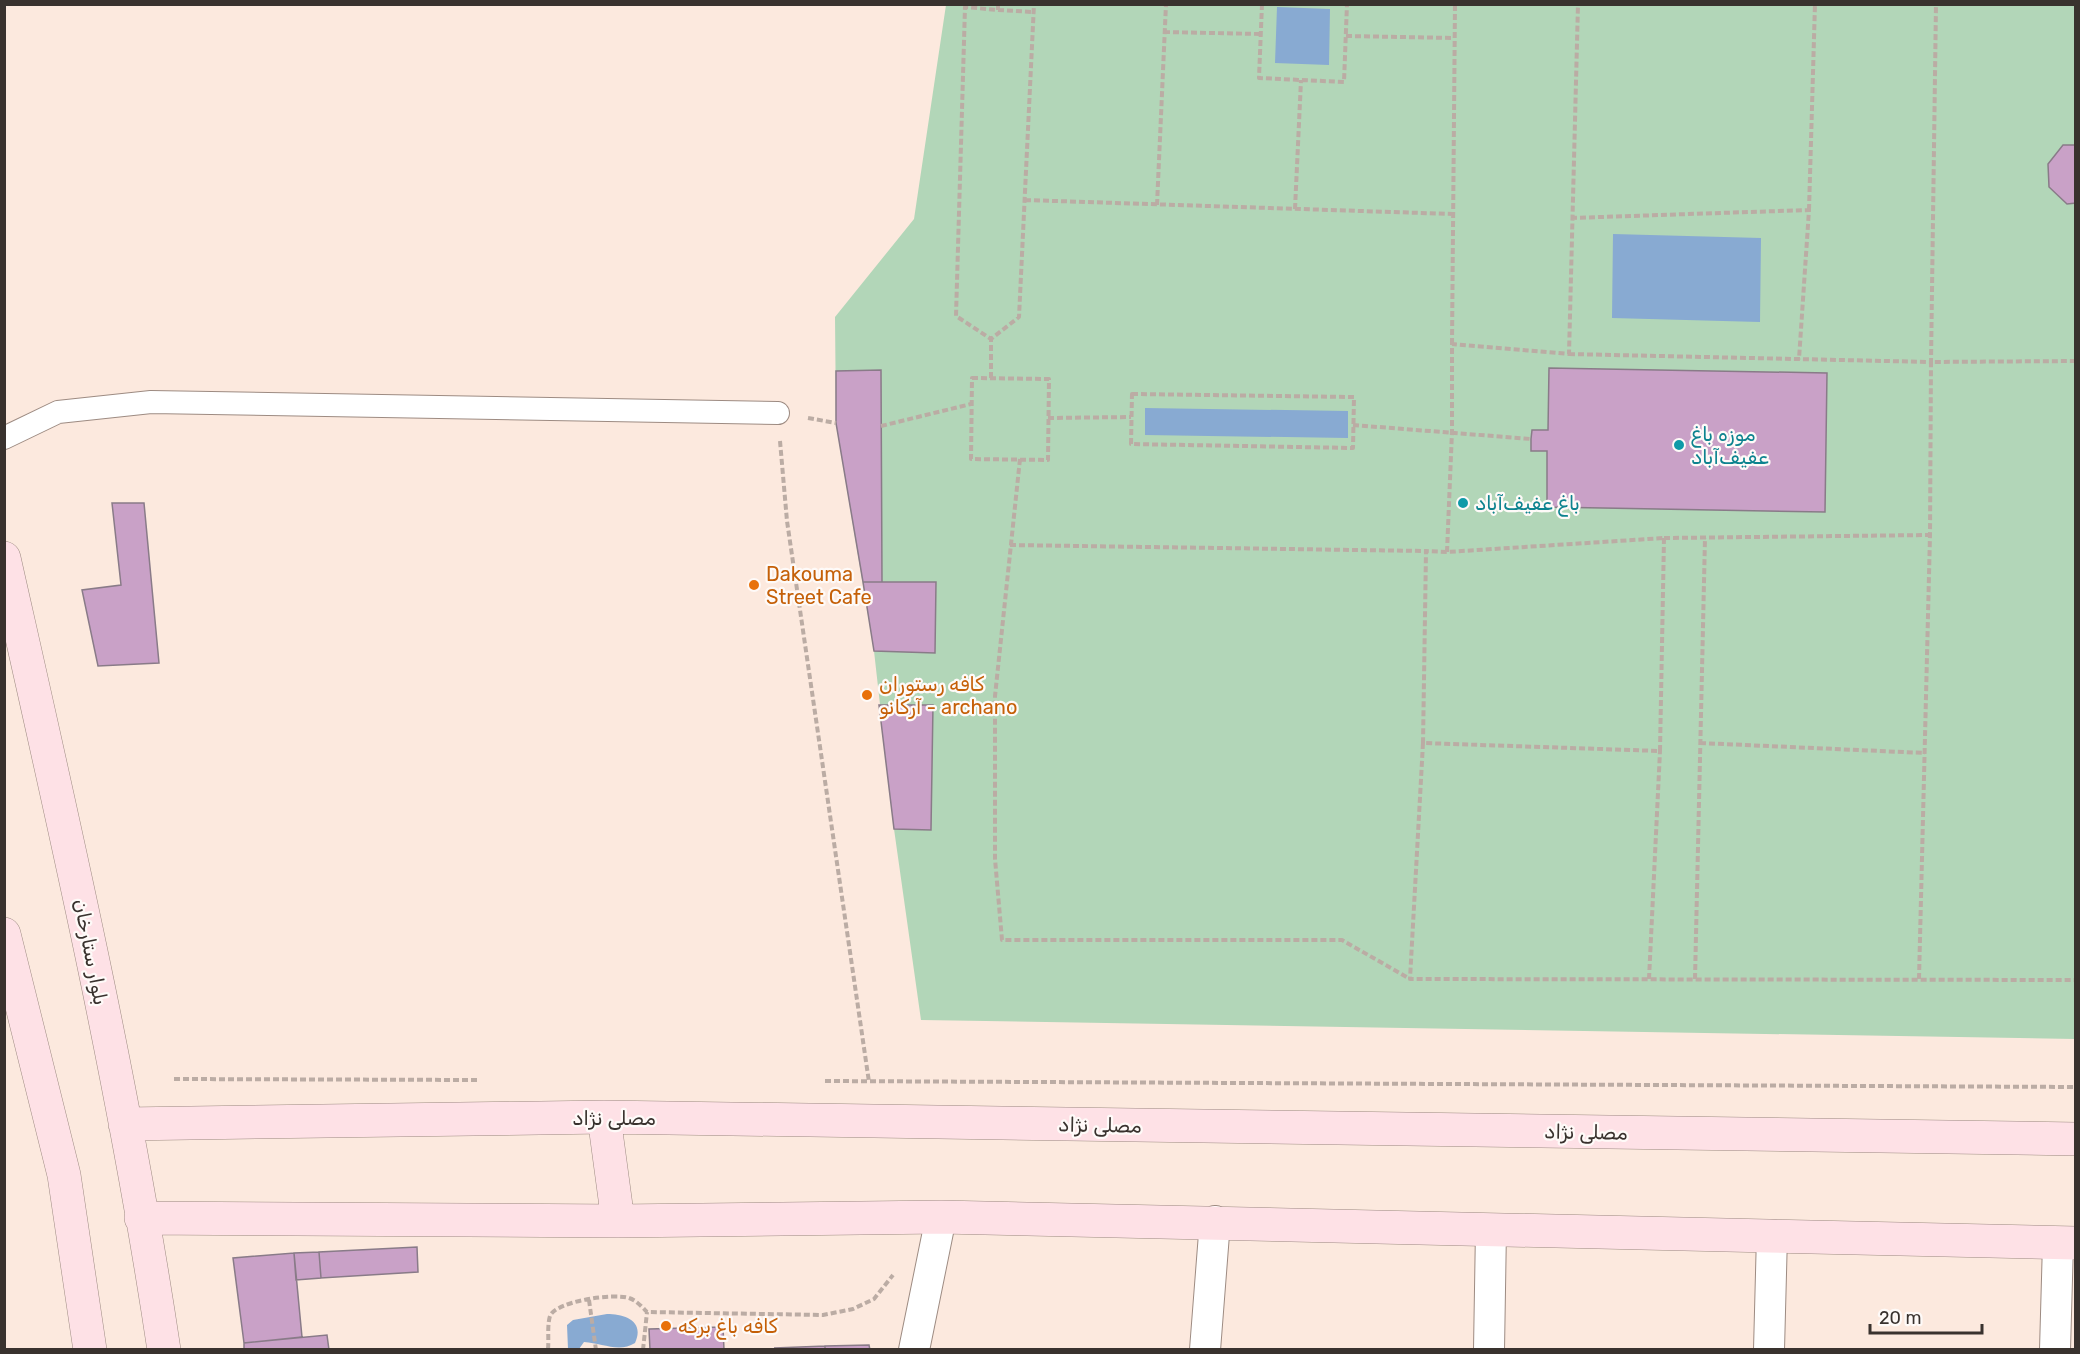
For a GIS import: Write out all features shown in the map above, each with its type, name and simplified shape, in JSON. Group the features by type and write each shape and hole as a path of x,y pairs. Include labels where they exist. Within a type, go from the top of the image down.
{"main road":[{"name":"بلوار ستارخان","path":"4,558 74,865 125,1124 164,1350"},
{"path":"4,934 64,1175 90,1350"},
{"name":"مصلی نژاد","path":"125,1124 604,1117 2076,1139"},
{"path":"604,1117 618,1221"},
{"path":"141,1218 618,1221 941,1217 1215,1221 2067,1243"}],"street":[{"path":"4,438 58,412 151,402 778,413"},
{"path":"914,1350 941,1217"},
{"path":"1205,1350 1215,1221"},
{"path":"1489,1350 1491,1229"},
{"path":"1769,1350 1772,1235"},
{"path":"2055,1350 2067,1243"}],"path":[{"path":"991,339 1019,317 1034,4"},
{"path":"1157,205 1166,4"},
{"path":"1262,4 1259,78 1344,82 1347,4"},
{"path":"1447,552 1452,431 1455,4"},
{"path":"1569,354 1578,4"},
{"path":"1799,359 1809,210 1815,4"},
{"path":"1919,980 1930,535 1936,4"},
{"path":"991,339 956,316 965,8 998,7 1033,12"},
{"path":"1164,32 1260,34"},
{"path":"1346,36 1454,38"},
{"path":"1295,208 1301,80"},
{"path":"1025,200 1452,214"},
{"path":"1571,218 1809,210"},
{"path":"991,339 991,378"},
{"path":"1452,344 1569,354 1931,362 2076,361"},
{"path":"972,378 1048,379 1048,460 971,459 971,404 972,378"},
{"path":"1132,394 1354,397 1353,424 1353,448 1131,444 1132,394"},
{"path":"881,426 971,404"},
{"path":"778,413 787,521 869,1067 870,1122"},
{"path":"1048,418 1131,417"},
{"path":"1353,424 1531,439"},
{"path":"1020,459 995,696 995,860 1002,940 1342,940 1410,979 2076,980"},
{"path":"1010,545 1447,552 1664,538 1930,535"},
{"path":"1649,979 1660,751 1664,538"},
{"path":"1695,979 1705,538"},
{"path":"1410,979 1423,743 1426,551"},
{"path":"1423,743 1660,751"},
{"path":"1700,743 1925,753"},
{"path":"174,1078 485,1080"},
{"path":"821,1081 2076,1087"},
{"path":"548,1349 550,1316 557,1307 589,1300 628,1298 647,1312 823,1315 853,1309 874,1299"},
{"path":"589,1300 595,1348"},
{"path":"643,1350 647,1312"}],"green space":[{"name":"باغ عفیف‌آباد","path":"946,5 2075,5 2075,1039 921,1020 894,829 874,651 836,423 835,317 914,219"}],"water":[{"path":"1277,7 1330,9 1329,65 1275,63"},
{"path":"1613,234 1761,238 1760,322 1612,318"},
{"path":"1145,408 1348,411 1348,438 1145,435"},
{"path":"607,1314 620,1315 632,1320 637,1329 635,1343 617,1347 584,1342 579,1349 568,1349 567,1325 573,1320"}],"building":[{"path":"2063,145 2076,145 2076,203 2067,204 2049,187 2048,164"},
{"name":"موزه باغ عفیف‌آباد","path":"1549,368 1827,373 1825,512 1547,507 1547,451 1531,451 1531,439 1532,430 1548,430"},
{"path":"881,370 882,582 863,582 836,423 836,371"},
{"path":"112,503 144,503 159,663 98,666 82,590 121,585"},
{"path":"863,582 936,582 935,653 874,651"},
{"path":"879,705 933,705 931,830 894,829"},
{"path":"417,1247 418,1272 321,1278 319,1252"},
{"path":"319,1252 321,1278 296,1280 294,1253"},
{"path":"294,1253 302,1337 244,1343 233,1258"},
{"path":"723,1327 724,1350 650,1350 649,1329"},
{"path":"327,1335 329,1350 244,1350 244,1343"},
{"path":"869,1345 870,1350 825,1350 825,1346"},
{"path":"825,1346 825,1350 774,1348"}],"place":[{"name":"موزه باغ عفیف‌آباد","path":"1679,445"},
{"name":"باغ عفیف‌آباد","path":"1463,503"},
{"name":"Dakouma Street Cafe","path":"754,585"},
{"name":"کافه رستوران آرکانو - archano","path":"867,695"},
{"name":"کافه باغ برکه","path":"666,1326"}]}
